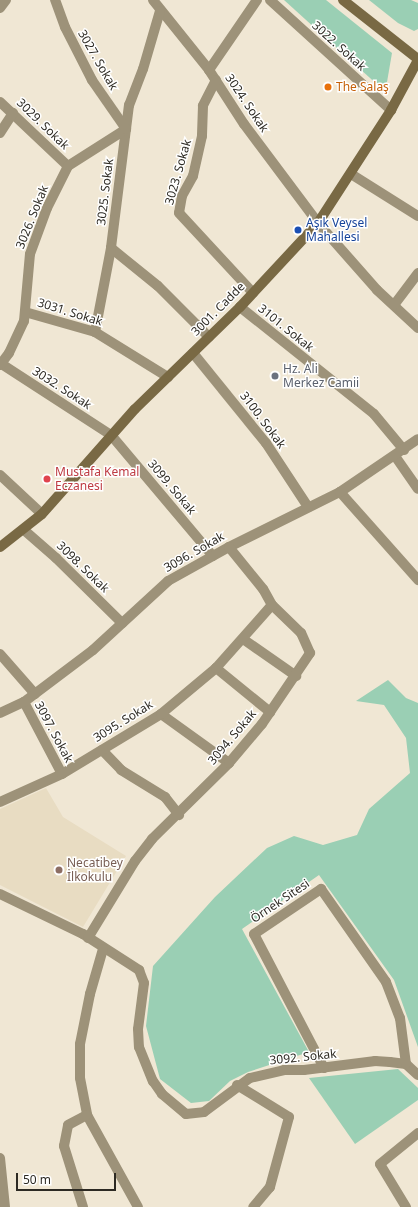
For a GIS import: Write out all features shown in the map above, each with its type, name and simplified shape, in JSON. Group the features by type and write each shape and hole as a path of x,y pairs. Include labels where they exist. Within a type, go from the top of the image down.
{"street":[{"path":"0,8 6,0"},
{"name":"3027. Sokak","path":"55,0 65,27 92,80 126,129"},
{"name":"3024. Sokak","path":"153,0 160,11 209,70 244,124 318,223 394,305 418,328"},
{"path":"209,70 257,0"},
{"name":"3022. Sokak","path":"270,0 391,110"},
{"path":"343,0 418,60"},
{"name":"3025. Sokak","path":"95,332 111,248 129,105 143,68 160,11"},
{"name":"3001. Cadde","path":"0,546 24,530 42,514 111,434 240,307 318,223 391,110 418,60"},
{"name":"3023. Sokak","path":"216,80 203,106 202,136 193,176 182,196 179,212 253,293"},
{"name":"3029. Sokak","path":"0,102 68,166"},
{"path":"0,133 13,113"},
{"path":"68,166 126,129"},
{"name":"3026. Sokak","path":"0,364 9,352 25,312 30,254 47,208 68,166"},
{"path":"351,174 418,216"},
{"path":"111,248 158,286 209,337"},
{"path":"394,305 418,273"},
{"name":"3101. Sokak","path":"240,307 374,414 404,450"},
{"name":"3031. Sokak","path":"25,312 95,332 168,377"},
{"name":"3100. Sokak","path":"193,353 266,444 308,507"},
{"name":"3032. Sokak","path":"0,364 111,434"},
{"name":"3099. Sokak","path":"111,434 212,556"},
{"name":"3096. Sokak","path":"0,713 24,702 93,650 168,581 229,547 340,492 404,450 418,439"},
{"path":"395,456 418,489"},
{"path":"0,475 42,514"},
{"path":"340,492 418,580"},
{"name":"3098. Sokak","path":"24,530 56,558 122,623"},
{"name":"3094. Sokak","path":"88,938 135,861 152,839 179,815 229,763 270,712 296,676 310,652 301,633 272,605 263,589 229,547"},
{"name":"3095. Sokak","path":"0,802 62,774 161,714 216,668 272,605"},
{"path":"243,639 296,676"},
{"name":"3097. Sokak","path":"0,654 35,694"},
{"path":"216,668 270,712"},
{"name":"3097. Sokak","path":"24,702 62,774"},
{"path":"161,714 229,763"},
{"path":"102,750 121,770 165,797 179,815"},
{"name":"Örnek Sitesi","path":"324,1068 254,934 321,890 386,982 400,1018 406,1064"},
{"name":"3092. Sokak","path":"0,894 88,938 139,970 144,983 138,1029 139,1047 153,1081 173,1106 186,1114 204,1112 237,1085 250,1078 284,1070 324,1068 375,1061 406,1064"},
{"path":"104,949 90,994 80,1044 80,1078 87,1115 138,1207"},
{"path":"406,1064 418,1075"},
{"path":"237,1085 288,1117 270,1187 253,1207"},
{"path":"83,1207 64,1146 68,1125 87,1115"},
{"path":"406,1207 380,1164 418,1133"},
{"path":"0,1158 5,1207"}],"shaded area":[{"name":"Necatibey İlkokulu","path":"46,788 63,817 126,856 83,927 0,885 0,809"}],"green space":[{"path":"284,0 326,0 392,53 387,82 381,88"},
{"path":"369,0 411,0 418,3 418,29 414,31 398,23"},
{"path":"388,680 406,698 418,703 418,1047 394,980 319,875 242,929 309,1052 248,1072 230,1081 209,1101 191,1103 160,1079 146,1026 153,966 215,897 267,848 294,836 323,845 357,835 369,809 410,773 406,738 384,705 356,701"},
{"path":"398,1069 418,1088 418,1100 355,1144 309,1078"}],"place":[{"name":"The Salaş","path":"328,87"},
{"name":"Aşık Veysel Mahallesi","path":"298,230"},
{"name":"Hz. Ali Merkez Camii","path":"275,376"},
{"name":"Mustafa Kemal Eczanesi","path":"47,479"},
{"name":"Necatibey İlkokulu","path":"59,870"}]}
